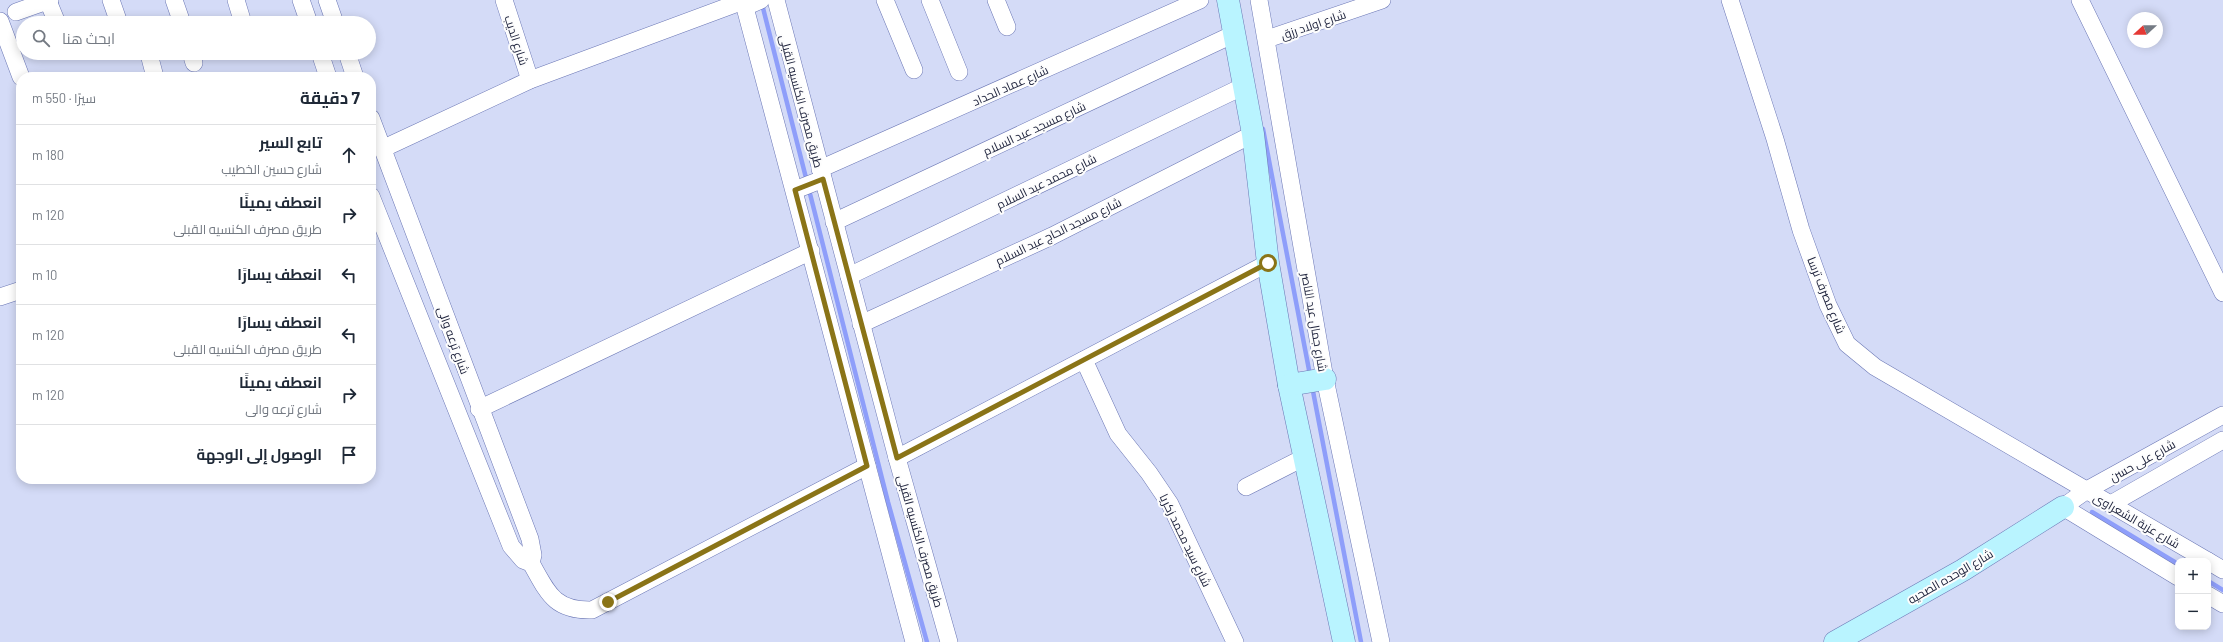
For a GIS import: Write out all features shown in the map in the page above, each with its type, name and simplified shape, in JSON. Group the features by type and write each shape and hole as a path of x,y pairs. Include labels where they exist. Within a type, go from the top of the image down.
{"street":[{"path":"16,12 49,0 55,16"},
{"path":"111,0 117,16"},
{"path":"174,0 180,16"},
{"path":"236,0 241,16"},
{"path":"301,0 307,16"},
{"path":"327,0 333,16"},
{"name":"شارع الديب","path":"504,0 530,80"},
{"path":"382,148 530,80 744,3 761,0"},
{"name":"طريق مصرف الكنسيه القبلى","path":"776,0 897,458 949,642"},
{"path":"885,0 914,70"},
{"path":"930,0 959,72"},
{"path":"996,0 1007,27"},
{"name":"شارع عماد الحداد","path":"795,190 822,174 1200,0"},
{"path":"1228,0 1253,134 1268,263 1293,384 1305,457 1344,642"},
{"name":"شارع جمال عبد الناصر","path":"1259,0 1267,40 1322,379 1381,642"},
{"name":"شارع اولاد رزق","path":"1267,40 1382,0"},
{"name":"شارع مصرف ترسا","path":"1730,0 1775,139 1802,230 1828,305 1848,344 1875,367 2088,490"},
{"path":"2080,0 2223,293"},
{"path":"744,3 795,190 914,642"},
{"path":"0,21 19,72"},
{"name":"شارع مسجد عبد السلام","path":"834,222 1234,34"},
{"path":"151,60 154,72"},
{"path":"322,60 326,72"},
{"path":"349,60 354,72"},
{"name":"شارع محمد عبد السلام","path":"849,276 1244,86"},
{"name":"شارع ترعه والى","path":"376,132 479,409 530,539 533,555 531,563"},
{"name":"شارع مسجد الحاج عبد السلام","path":"861,324 1052,236 1253,134"},
{"name":"شارع ترعه والى","path":"376,208 511,546 523,560 531,563 548,593 560,604 576,610 592,610 867,466"},
{"path":"479,409 811,251"},
{"path":"897,458 1268,263"},
{"path":"0,297 16,292"},
{"name":"شارع سيد محمد زكريا","path":"1084,360 1118,434 1149,473 1170,504 1235,642"},
{"path":"1293,384 1322,379"},
{"name":"شارع على حسن","path":"2063,507 2088,490 2223,415"},
{"name":"شارع على حسن","path":"2111,504 2223,440"},
{"path":"1246,487 1305,457"},
{"name":"شارع عزبة الشعراوى","path":"2088,490 2203,558"},
{"path":"2063,507 2175,575"},
{"name":"شارع الوحده الصحيه","path":"1835,642 1963,570 2063,507"},
{"name":"شارع عزبة الشعراوى","path":"2211,563 2223,570"},
{"path":"2211,597 2223,604"}],"waterway":[{"path":"762,4 888,502 927,642"},
{"path":"1263,129 1310,375"},
{"path":"1312,386 1361,642"},
{"path":"2092,512 2175,562"},
{"path":"2211,583 2223,590"}],"route":[{"path":"608,602 867,466 795,190 823,179 897,458 1268,263"}]}
